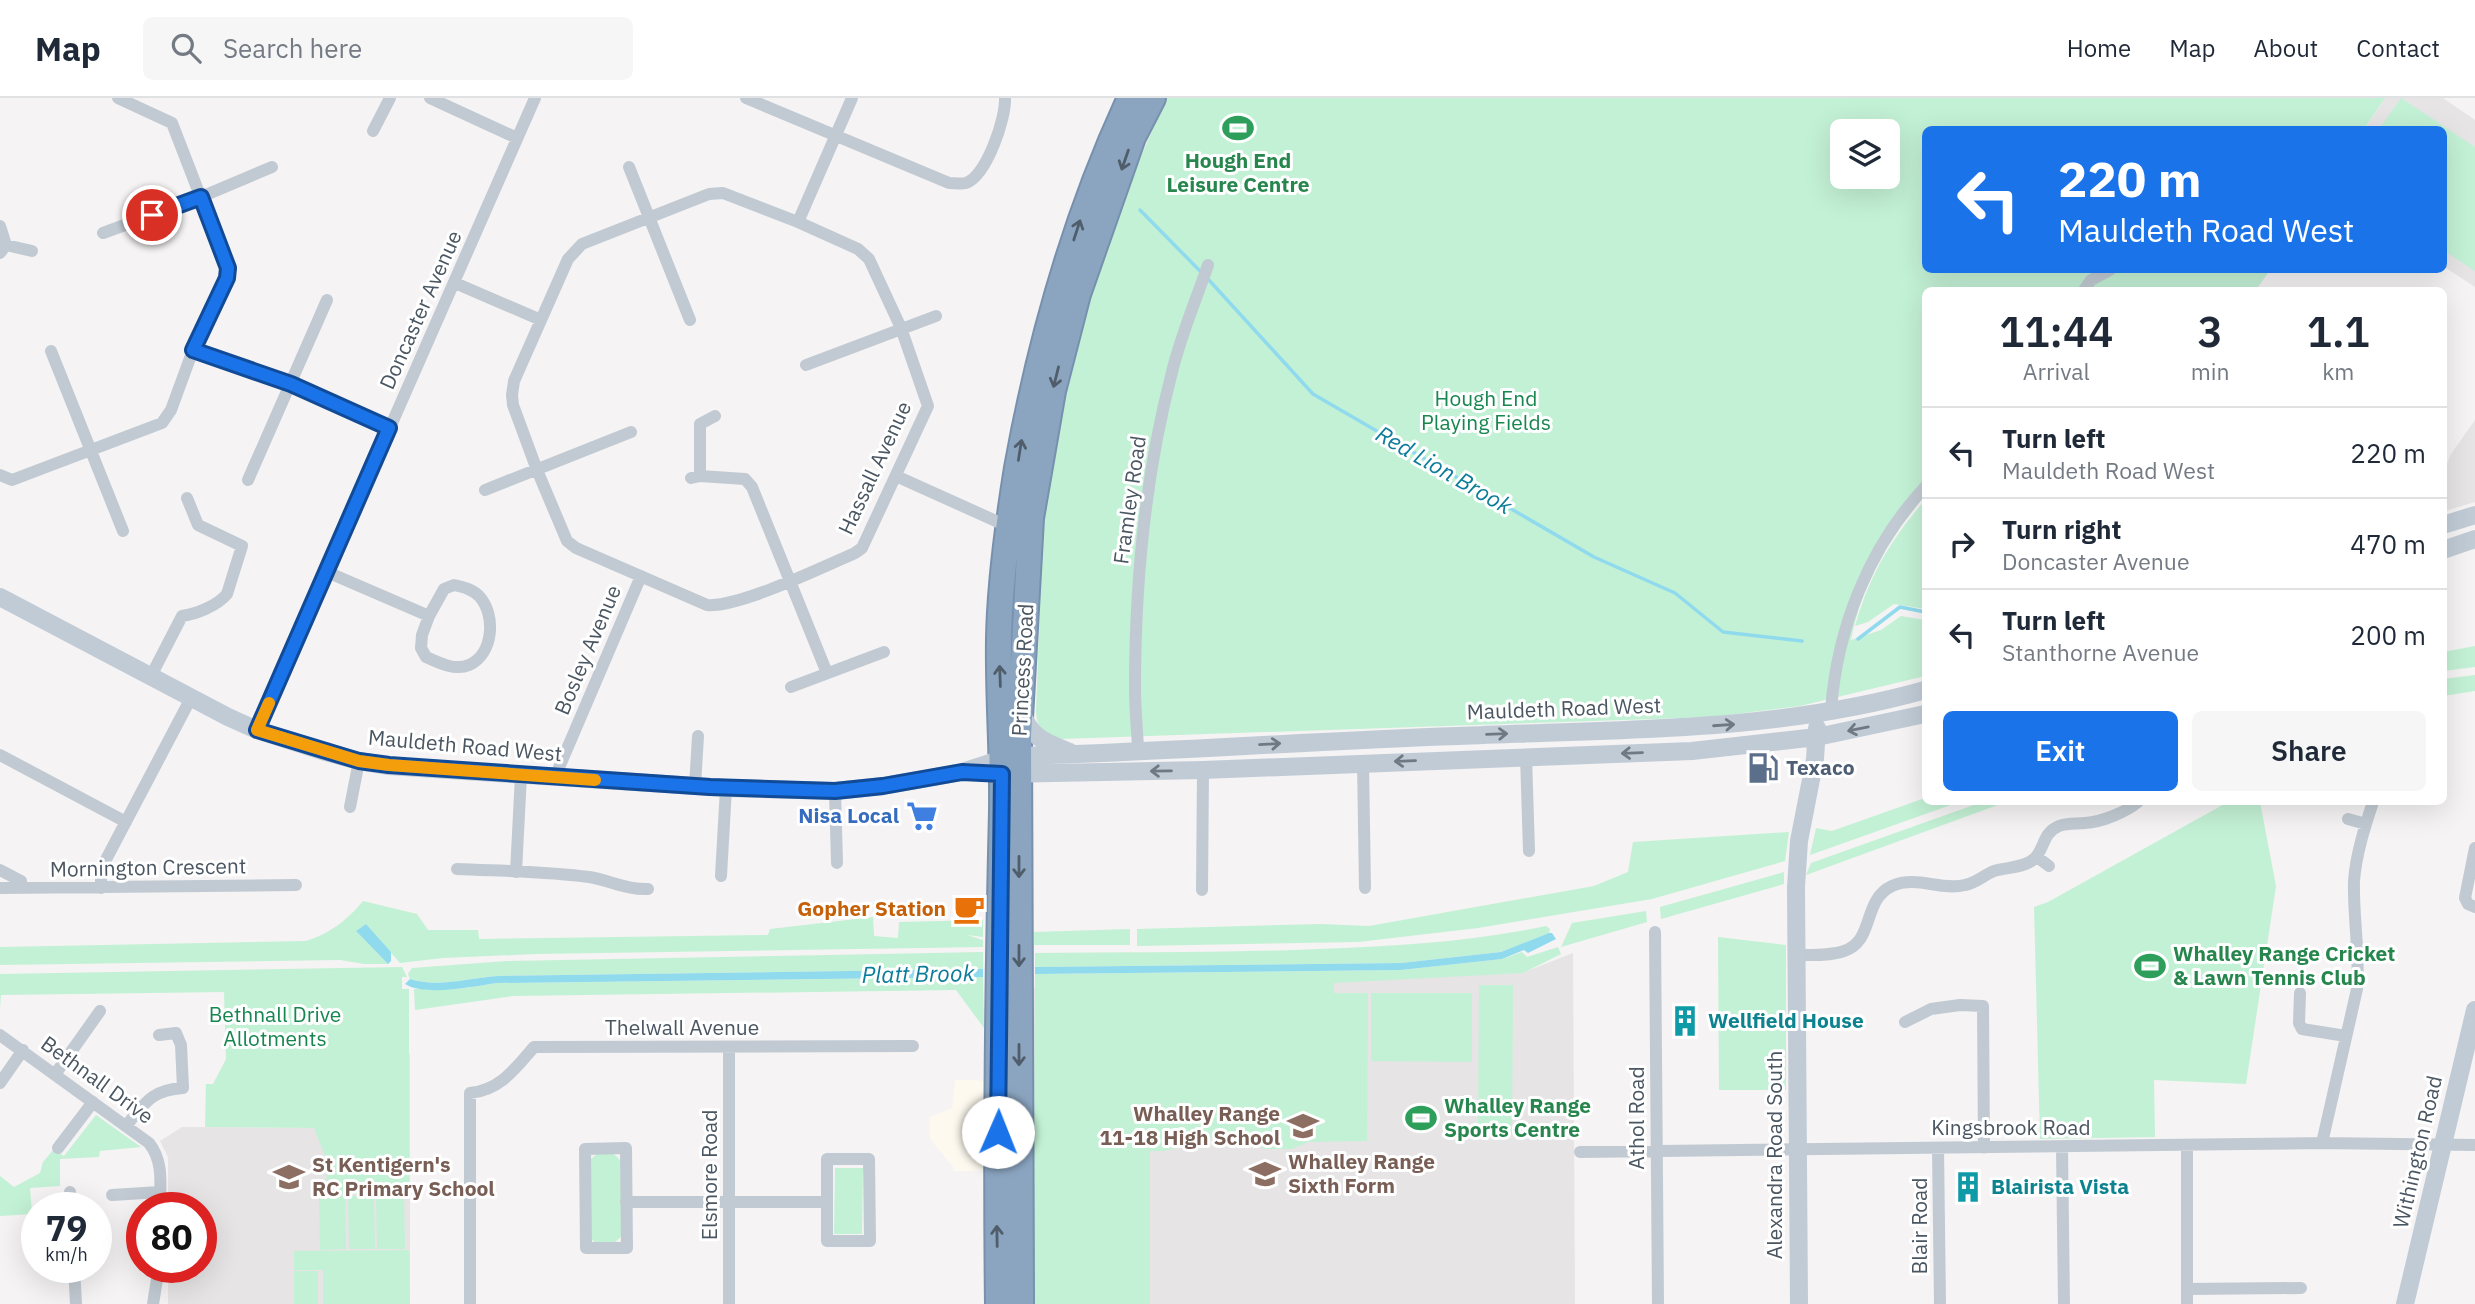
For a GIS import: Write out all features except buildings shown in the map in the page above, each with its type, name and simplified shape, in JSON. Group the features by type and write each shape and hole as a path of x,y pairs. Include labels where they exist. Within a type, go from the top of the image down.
{"highway":[{"name":"Princess Road","path":"998,1304 1009,986 1010,766 999,639 1007,526 1032,388 1058,288 1086,203 1130,98"},
{"name":"Princess Road","path":"1010,766 1021,712 1031,518 1053,391 1078,293 1106,210 1132,137 1153,98"},
{"name":"Princess Road","path":"1009,986 1021,1304"}],"street":[{"path":"0,475 12,480 162,423 171,410 193,350 227,278 228,268 172,122 118,98"},
{"path":"373,131 390,98"},
{"path":"430,98 517,138"},
{"name":"Doncaster Avenue","path":"257,730 535,98"},
{"path":"746,98 949,183 967,183 981,170 1004,118 1005,98"},
{"path":"798,222 852,98"},
{"path":"103,233 201,197 272,167"},
{"path":"629,167 690,320"},
{"name":"Hassall Avenue","path":"723,193 858,249 869,259 901,328 928,406 862,548 855,554 720,606 707,605 576,548 568,541 537,470 513,405 514,381 574,250 582,244 648,218 709,194 723,193"},
{"path":"0,226 3,249 32,251"},
{"name":"Framley Road","path":"1138,748 1136,629 1139,562 1145,512 1171,372 1208,265"},
{"path":"2086,287 2091,280 2104,273"},
{"path":"455,283 541,320"},
{"path":"248,481 327,300"},
{"path":"806,365 936,316"},
{"path":"193,350 291,384 389,428"},
{"path":"51,351 123,531"},
{"path":"715,416 700,424 695,477 745,480 752,488 827,673"},
{"path":"485,490 632,432"},
{"path":"896,476 1007,526"},
{"path":"1824,711 1841,647 1869,568 1906,508 1922,490"},
{"path":"151,676 182,615 222,600 227,594 246,548 198,525 187,498"},
{"path":"2447,524 2475,515"},
{"path":"2447,549 2475,539"},
{"path":"327,572 429,615"},
{"name":"Bosley Avenue","path":"555,777 641,576"},
{"path":"454,584 468,588 479,596 487,607 491,621 486,646 479,657 470,665 455,667 426,657 421,648 429,615 444,589 454,584"},
{"name":"Mauldeth Road West","path":"0,597 257,730 359,761 421,769 726,788 835,791 883,786 1075,754 1366,739 1634,731 1756,722 1922,691"},
{"path":"791,687 884,652"},
{"path":"101,888 102,869 191,698"},
{"name":"Alexandra Road South","path":"1799,1304 1796,887 1800,841 1817,737 1824,711"},
{"name":"Mauldeth Road West","path":"1021,712 1026,724 1038,739 1075,754"},
{"name":"Mauldeth Road West","path":"1010,766 1203,770 1692,751 1817,737 1922,715"},
{"path":"695,786 698,736"},
{"path":"1202,748 1202,890"},
{"path":"0,755 126,822"},
{"path":"1526,756 1529,851"},
{"path":"349,807 359,761"},
{"path":"1363,762 1365,888"},
{"path":"516,872 521,775"},
{"path":"721,876 726,788"},
{"path":"835,791 837,863"},
{"path":"1796,955 1842,952 1853,947 1868,924 1869,911 1880,894 1890,887 1914,881 1968,885 1994,871 2028,863 2037,857 2042,841 2049,831 2070,823 2099,820 2134,805"},
{"path":"2322,1143 2358,979 2354,876 2372,805"},
{"path":"2348,819 2366,824"},
{"path":"2475,848 2465,898 2468,904 2475,907"},
{"path":"2037,857 2049,866"},
{"path":"457,869 593,877 640,893"},
{"path":"0,870 20,881 21,888"},
{"name":"Mornington Crescent","path":"0,888 296,885"},
{"name":"Athol Road","path":"1655,932 1658,1304"},
{"path":"2300,993 2299,1023 2302,1029 2346,1036"},
{"path":"1905,1022 1931,1009 1960,1005 1983,1006 1984,1148"},
{"name":"Withington Road","path":"2405,1304 2475,1010"},
{"path":"56,1073 100,1011"},
{"path":"126,1126 150,1096 168,1089 183,1088 181,1045 176,1033 159,1035"},
{"name":"Bethnall Drive","path":"0,1035 149,1143 158,1155 160,1192"},
{"name":"Thelwall Avenue","path":"470,1304 470,1093 495,1087 506,1079 534,1047 913,1046"},
{"name":"Elsmore Road","path":"729,1047 729,1304"},
{"path":"0,1083 23,1051"},
{"path":"58,1147 93,1102"},
{"name":"Kingsbrook Road","path":"1580,1152 2322,1143 2475,1145"},
{"path":"2187,1145 2187,1304"},
{"path":"626,1148 626,1202 626,1248 586,1248 585,1149 626,1148"},
{"name":"Blair Road","path":"1938,1148 1940,1304"},
{"path":"2062,1148 2064,1304"},
{"path":"827,1159 869,1159 870,1241 827,1241 827,1202 827,1159"},
{"path":"112,1195 126,1194"},
{"path":"626,1202 827,1202"},
{"path":"75,1283 76,1304"},
{"path":"153,1304 156,1283"},
{"path":"2187,1289 2301,1288"}],"shaded area":[{"path":"2385,98 2443,98 2475,120 2475,287 2447,269 2447,126 2367,126"},
{"path":"2475,420 2475,502 2447,510 2447,464"},
{"name":"Whalley Range 11-18 High School","path":"1573,953 1575,1304 1033,1304 1034,988 1522,973"},
{"name":"St Kentigern's RC Primary School","path":"410,1054 410,1304 168,1304 168,1283 217,1283 217,1192 168,1192 168,1157 160,1141 182,1127 314,1128"},
{"path":"955,1080 985,1081 984,1171 953,1171 953,1167 930,1139 930,1117 952,1108"}],"green space":[{"name":"Hough End Playing Fields","path":"1166,98 2385,98 2366,126 1922,126 1922,273 2268,273 2258,287 1922,287 1922,500 1888,546 1869,580 1851,640 1881,630 1901,616 1922,620 1922,677 1800,706 1712,717 1061,739 1050,735 1042,729 1036,710 1040,601 1038,549 1063,397 1084,311 1130,182"},
{"path":"2401,98 2443,126 2381,126"},
{"path":"2447,128 2475,147 2475,271 2447,253"},
{"path":"1922,504 1922,609 1894,604 1868,622 1855,626 1867,590 1882,559"},
{"path":"2475,646 2475,667 2447,670 2447,651"},
{"path":"2475,675 2475,691 2447,695 2447,678"},
{"path":"1922,799 1922,805 1951,805 1810,855 1816,828 1832,831"},
{"path":"1974,805 1998,805 1806,875 1811,863"},
{"name":"Whalley Range Cricket & Lawn Tennis Club","path":"2223,805 2261,805 2276,886 2246,1084 2154,1080 2155,1137 2040,1139 2034,907 2048,902"},
{"path":"1789,832 1785,861 1652,899 1478,928 1358,942 1137,946 1137,929 1320,924 1369,926 1594,886 1628,872 1633,842"},
{"path":"1784,872 1784,884 1661,919 1660,907"},
{"path":"363,901 417,914 428,930 478,930 479,939 768,935 770,929 873,917 874,936 898,938 899,922 983,920 983,937 967,935 983,940 983,947 536,954 443,958 400,963 366,924 356,931 388,964 340,960 0,965 0,947 306,941 338,926"},
{"path":"1646,911 1647,922 1561,947 1572,923"},
{"path":"1546,926 1550,929 1549,933 1501,952 1401,963 1035,967 1035,953 1247,951 1375,946 1461,940"},
{"path":"1130,929 1130,945 1034,945 1034,932"},
{"path":"1718,937 1786,945 1786,1090 1719,1090"},
{"path":"1558,947 1561,954 1523,973 1334,983 1334,993 1368,993 1367,1141 1308,1142 1292,1149 1264,1149 1235,1132 1164,1151 1150,1151 1150,1304 1033,1304 1035,974 1401,970 1502,959 1522,952 1527,957"},
{"path":"983,952 983,969 497,976 442,983 421,982 410,979 408,974 412,968 507,961"},
{"name":"Bethnall Drive Allotments","path":"402,967 407,977 402,977 402,989 409,989 409,1194 327,1194 326,1159 314,1128 205,1127 206,1084 213,1084 226,1059 224,992 1,995 0,1008 0,974"},
{"path":"983,977 984,1028 956,990 513,996 415,1010 414,989 457,989 498,983"},
{"path":"1479,985 1513,985 1512,1135 1478,1135"},
{"path":"1371,993 1472,993 1472,1062 1371,1061"},
{"path":"96,1115 141,1147 100,1151 99,1157 60,1159 60,1186 30,1188 30,1192 21,1192 21,1215 0,1216 0,1176 14,1187 40,1173 43,1162 54,1149 64,1156"},
{"path":"598,1153 613,1153 621,1161 621,1237 614,1243 596,1244 590,1237 590,1160"},
{"path":"835,1168 863,1168 862,1234 834,1234"},
{"path":"374,1195 375,1249 349,1249 348,1196"},
{"path":"404,1195 405,1249 377,1249 376,1196"},
{"path":"319,1196 345,1196 346,1249 320,1250"},
{"path":"409,1250 410,1304 323,1304 323,1270 294,1270 294,1251"},
{"path":"294,1271 318,1271 318,1304 294,1304"}],"water":[{"path":"366,924 391,952 391,961 388,964 356,931"},
{"path":"1549,933 1556,939 1528,953 1524,950 1502,959 1401,970 1035,974 1035,967 1401,963 1501,952"},
{"name":"Platt Brook","path":"983,969 983,977 498,983 437,990 414,988 405,984 410,979 442,983 497,976"}],"waterway":[{"name":"Red Lion Brook","path":"1140,210 1203,274"},
{"name":"Red Lion Brook","path":"1208,279 1313,394 1594,557 1675,593 1723,632 1802,641"},
{"path":"1858,639 1900,607 1922,611"}],"slow traffic":[{"path":"269,703 257,730 359,761 421,769 595,780"}],"place":[{"name":"Hough End Leisure Centre","path":"1238,128"},
{"name":"Texaco","path":"1763,768"},
{"name":"Nisa Local","path":"922,816"},
{"name":"Gopher Station","path":"969,909"},
{"name":"Whalley Range Cricket & Lawn Tennis Club","path":"2150,966"},
{"name":"Wellfield House","path":"1685,1021"},
{"name":"Whalley Range Sports Centre","path":"1421,1118"},
{"name":"Whalley Range 11-18 High School","path":"1303,1126"},
{"name":"Whalley Range Sixth Form","path":"1265,1174"},
{"name":"St Kentigern's RC Primary School","path":"289,1177"},
{"name":"Blairista Vista","path":"1968,1187"}],"route":[{"path":"152,215 201,197 228,268 227,278 193,350 291,384 389,428 257,730 359,761 389,765 695,786 835,791 883,786 962,772 1002,774 998,1132"}]}
